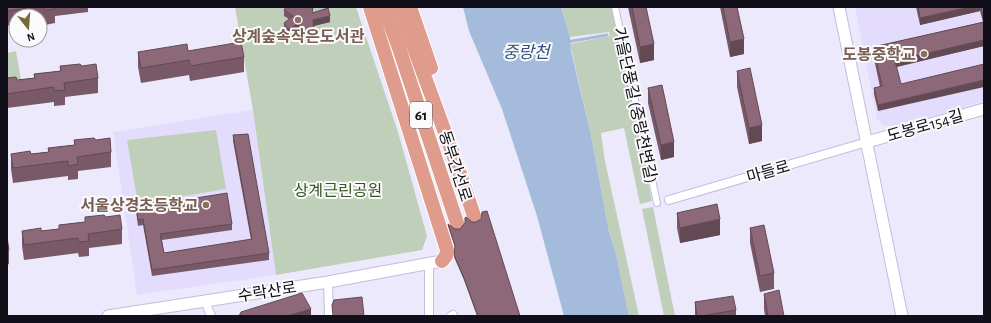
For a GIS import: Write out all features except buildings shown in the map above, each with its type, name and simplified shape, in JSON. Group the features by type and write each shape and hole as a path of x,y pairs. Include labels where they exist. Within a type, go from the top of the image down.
{"highway":[{"path":"370,7 447,250 446,256 436,262"},
{"name":"동부간선로","path":"384,7 457,223"},
{"name":"동부간선로","path":"399,7 457,165 474,216"},
{"path":"410,7 440,95 457,165"}],"street":[{"name":"가을단풍길 (중랑천변길)","path":"615,7 657,203"},
{"path":"839,7 902,316"},
{"name":"도봉로154길","path":"867,142 984,109"},
{"name":"마들로","path":"669,200 867,142"},
{"name":"수락산로","path":"108,316 328,282 436,262"},
{"path":"429,316 436,262"},
{"path":"328,282 329,316"},
{"path":"205,301 211,316"}],"shaded area":[{"name":"도봉중학교","path":"855,7 984,7 984,101 897,127 883,125 877,119"},
{"path":"253,110 276,275 137,295 113,132"}],"green space":[{"name":"상계근린공원","path":"235,7 356,7 398,132 427,236 422,250 276,275 253,110"},
{"path":"561,7 612,7 652,201 640,204 624,128 601,133 605,161 639,316 629,316 615,250 609,232 591,135 570,44 610,36 609,32 570,37"},
{"path":"16,51 21,79 7,81 7,53"},
{"path":"216,130 226,189 138,204 127,140"},
{"path":"653,207 675,316 664,316 642,209"}],"water":[{"name":"중랑천","path":"463,7 561,7 570,37 571,51 591,135 609,232 615,250 629,316 564,316 537,216 502,109 469,31"}],"waterway":[{"path":"567,42 607,35"}],"place":[{"name":"상계숲속작은도서관","path":"298,20"},
{"name":"도봉중학교","path":"924,54"},
{"name":"서울상경초등학교","path":"206,205"}]}
